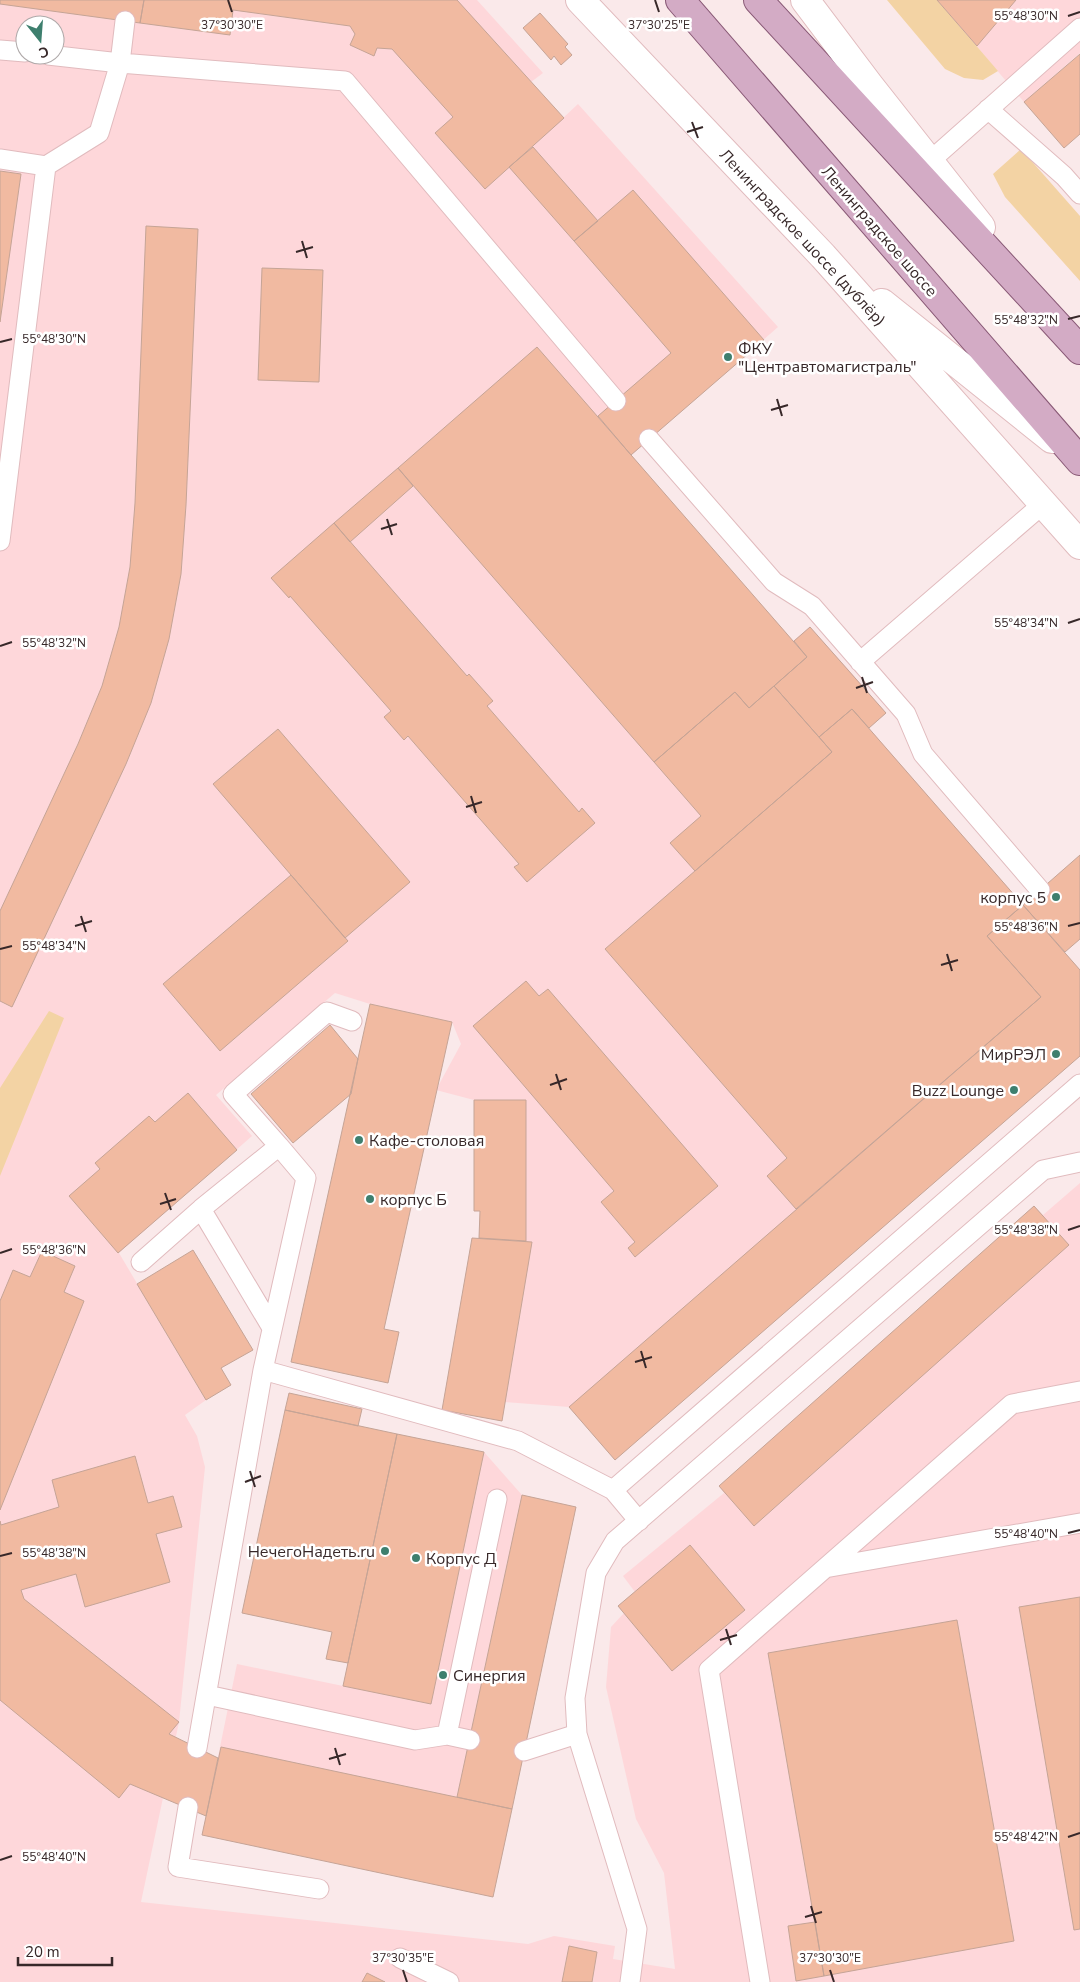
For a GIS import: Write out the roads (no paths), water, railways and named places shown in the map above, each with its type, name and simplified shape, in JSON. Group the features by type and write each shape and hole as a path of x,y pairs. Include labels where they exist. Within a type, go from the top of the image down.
{"main road":[{"name":"Ленинградское шоссе (дублёр)","path":"580,0 823,256 1080,546"},
{"name":"Ленинградское шоссе","path":"680,0 1080,462"},
{"path":"758,0 1048,313 1080,350"},
{"path":"806,0 869,85 1048,313"},
{"path":"823,256 1080,462"}],"lane":[{"path":"0,159 46,166 99,133 120,63 125,21"},
{"path":"930,161 1080,28"},
{"path":"0,50 15,51"},
{"path":"65,57 345,81 616,401"},
{"path":"988,109 1064,176 1080,194"},
{"path":"0,541 46,166"},
{"path":"649,439 774,582 812,606 906,714 923,754 1040,890"},
{"path":"860,662 1043,504"},
{"path":"197,1748 263,1370 306,1178 233,1094 327,1012 352,1020"},
{"path":"613,1490 1080,1084"},
{"path":"141,1262 201,1209 279,1146"},
{"path":"630,1982 637,1929 577,1734 575,1698 596,1573 615,1541 1043,1170 1080,1162"},
{"path":"201,1209 272,1328"},
{"path":"263,1370 518,1441 613,1490 640,1521"},
{"path":"760,1982 709,1670 1012,1404 1080,1391"},
{"path":"447,1734 497,1499"},
{"path":"824,1568 1080,1523"},
{"path":"207,1695 416,1740 447,1734 470,1740"},
{"path":"524,1752 577,1734"},
{"path":"188,1807 178,1867 319,1889"},
{"path":"400,1958 449,1982"}],"place":[{"name":"ФКУ \"Центравтомагистраль\"","path":"728,357"},
{"name":"корпус 5","path":"1056,897"},
{"name":"МирРЭЛ","path":"1056,1054"},
{"name":"Buzz Lounge","path":"1014,1090"},
{"name":"Кафе-столовая","path":"359,1140"},
{"name":"корпус Б","path":"370,1199"},
{"name":"НечегоНадеть.ru","path":"385,1551"},
{"name":"Корпус Д","path":"416,1558"},
{"name":"Синергия","path":"443,1675"}]}
